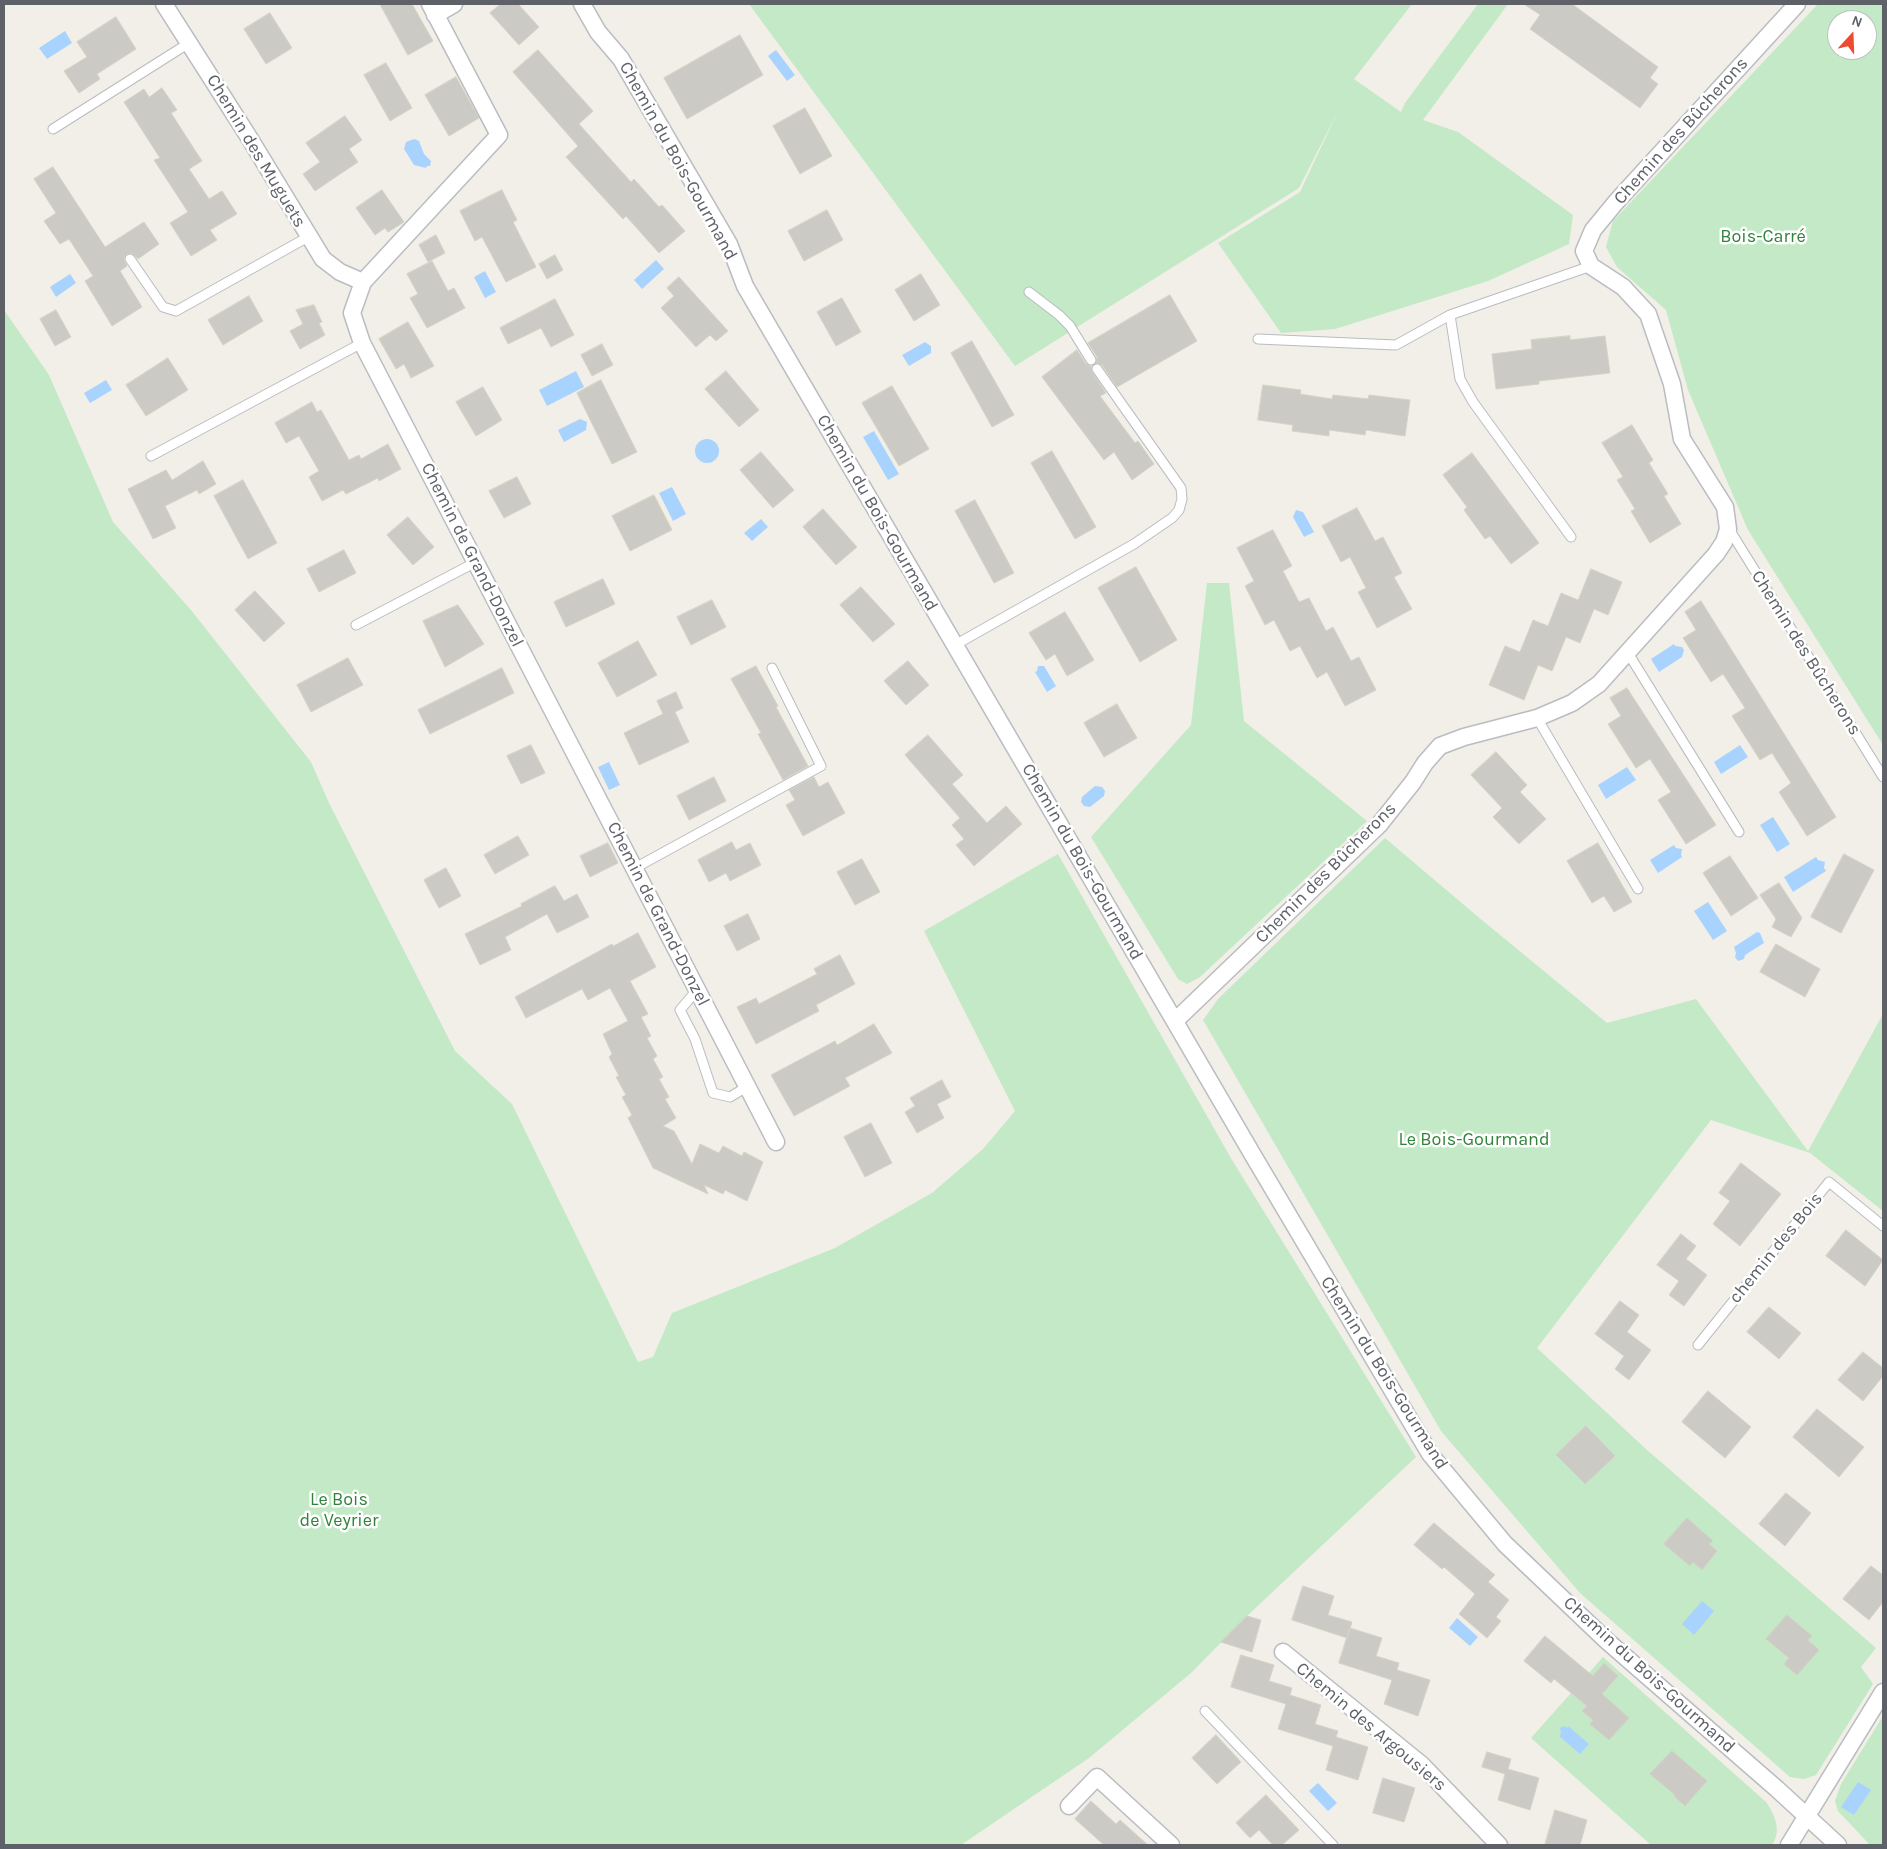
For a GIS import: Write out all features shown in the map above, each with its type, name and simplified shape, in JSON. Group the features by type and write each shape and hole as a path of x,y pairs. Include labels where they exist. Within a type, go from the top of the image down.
{"street":[{"name":"Chemin des Muguets","path":"164,4 250,139 322,260 340,272 363,282"},
{"name":"Chemin de Grand-Donzel","path":"454,4 432,9 499,135 363,282 352,313 362,343 776,1142"},
{"name":"Chemin du Bois-Gourmand","path":"582,4 598,32 621,58 631,75 729,244 745,286 1254,1157 1430,1454 1505,1544 1607,1641 1808,1816 1838,1845"},
{"name":"Chemin des Bûcherons","path":"1175,1022 1379,825 1440,746 1464,737 1537,718 1572,703 1599,684 1716,554 1724,542 1728,528 1725,507 1682,439 1672,384 1648,314 1623,287 1590,266 1584,251 1593,230 1640,175 1797,4"},
{"name":"Chemin des Argousiers","path":"1283,1652 1422,1765 1500,1845"},
{"path":"1789,1845 1883,1692"},
{"path":"1069,1806 1097,1777 1171,1845"}],"lane":[{"path":"53,129 189,43"},
{"path":"130,259 163,307 176,311 308,237"},
{"path":"1258,339 1396,345 1450,315 1590,266"},
{"path":"1029,292 1070,326 1091,360"},
{"path":"1450,315 1460,379 1472,402 1571,537"},
{"path":"151,456 362,343"},
{"path":"955,645 1134,544 1172,518 1179,510 1182,499 1181,488 1097,369"},
{"name":"Chemin des Bûcherons","path":"1728,528 1883,777"},
{"path":"356,625 476,562"},
{"path":"1628,653 1739,832"},
{"path":"635,868 821,766 772,668"},
{"path":"1537,718 1638,889"},
{"path":"697,990 680,1010 695,1039 713,1093 730,1097 748,1086"},
{"name":"chemin des Bois","path":"1698,1345 1828,1182 1883,1226"},
{"path":"1205,1711 1333,1845"}],"green space":[{"path":"749,4 1412,4 1354,79 1401,112 1405,103 1478,4 1508,4 1423,120 1458,132 1573,215 1569,244 1488,281 1335,329 1281,333 1218,243 1300,192 1339,109 1299,188 1015,366"},
{"name":"Bois-Carré","path":"1818,4 1883,4 1883,745 1748,530 1688,390 1666,310 1617,267 1606,247 1613,221"},
{"name":"Le Bois de Veyrier","path":"4,310 49,375 113,522 191,610 311,762 329,803 455,1051 512,1104 638,1362 653,1357 672,1313 835,1248 932,1193 983,1149 1015,1111 924,931 1058,854 1232,1160 1416,1457 1247,1616 1191,1673 1089,1758 961,1845 4,1845"},
{"path":"1207,583 1229,583 1244,721 1367,821 1200,977 1187,984 1178,979 1091,837 1191,725"},
{"name":"Le Bois-Gourmand","path":"1385,838 1607,1023 1696,999 1808,1151 1883,1014 1883,1211 1810,1153 1711,1120 1537,1348 1647,1450 1876,1648 1861,1667 1873,1684 1816,1775 1804,1779 1790,1777 1580,1593 1441,1431 1203,1020 1218,999"},
{"path":"1603,1657 1766,1802 1772,1812 1777,1829 1772,1845 1651,1845 1531,1738"},
{"path":"1883,1716 1883,1845 1870,1845 1838,1811 1835,1801 1841,1784"}],"water":[{"path":"65,31 72,43 47,59 39,48"},
{"path":"776,50 795,75 787,81 768,56"},
{"path":"414,139 419,141 424,154 431,161 430,166 426,168 414,165 404,149 406,142"},
{"path":"656,260 664,269 642,289 634,280"},
{"path":"485,271 496,292 485,298 474,277"},
{"path":"70,274 76,283 56,297 50,287"},
{"path":"925,342 931,346 931,353 909,366 902,355"},
{"path":"576,371 584,387 547,406 539,390"},
{"path":"106,380 112,390 90,403 84,393"},
{"path":"580,419 587,422 586,430 564,442 558,430"},
{"path":"874,431 899,474 888,480 863,437"},
{"path":"707,439 712,440 718,446 718,456 712,462 707,463 702,462 696,456 695,451 696,446 702,440"},
{"path":"672,487 686,514 673,521 659,493"},
{"path":"1296,510 1303,512 1314,532 1304,537 1293,517"},
{"path":"761,519 768,527 752,541 744,533"},
{"path":"1674,644 1675,646 1682,647 1684,650 1682,657 1659,672 1651,659"},
{"path":"1038,666 1044,666 1056,686 1047,692 1035,672"},
{"path":"1740,745 1748,757 1721,774 1714,762"},
{"path":"609,762 620,785 609,790 598,767"},
{"path":"1627,767 1636,780 1606,799 1598,785"},
{"path":"1095,786 1102,787 1105,791 1104,796 1090,807 1084,806 1081,802 1082,797"},
{"path":"1773,817 1790,844 1777,852 1760,825"},
{"path":"1674,845 1676,848 1682,849 1682,857 1658,873 1650,860"},
{"path":"1816,857 1818,860 1825,862 1824,868 1826,871 1793,892 1784,877"},
{"path":"1708,902 1727,931 1713,940 1694,911"},
{"path":"1757,932 1760,933 1764,943 1745,955 1744,959 1738,961 1735,957 1734,947"},
{"path":"1702,1601 1714,1611 1694,1635 1682,1624"},
{"path":"1457,1618 1478,1637 1470,1646 1449,1628"},
{"path":"1564,1726 1567,1728 1568,1726 1589,1744 1580,1754 1559,1736 1561,1734 1560,1728"},
{"path":"1858,1782 1871,1790 1854,1815 1841,1807"},
{"path":"1318,1783 1337,1803 1328,1811 1309,1791"}],"building":[{"path":"380,4 412,4 433,41 408,55"},
{"path":"501,4 518,4 539,27 519,45 490,13"},
{"path":"1524,4 1572,4 1658,67 1650,78 1658,84 1640,108 1530,29 1540,15"},
{"path":"270,13 292,48 266,64 244,29"},
{"path":"116,17 136,49 97,74 100,79 79,93 64,71 87,57 77,42"},
{"path":"740,35 763,75 687,119 664,78"},
{"path":"538,50 593,111 579,124 631,182 634,179 659,207 662,205 685,231 659,253 626,216 623,219 566,157 578,146 513,72"},
{"path":"386,63 412,108 390,121 364,75"},
{"path":"456,77 479,118 449,136 425,95"},
{"path":"162,88 177,110 171,113 202,161 189,169 209,199 222,191 237,214 210,230 217,240 191,256 170,223 188,212 154,160 160,158 124,102 144,89 149,97"},
{"path":"805,108 832,156 800,174 773,126"},
{"path":"345,116 362,140 349,149 358,162 315,191 303,174 320,162 306,143"},
{"path":"53,167 105,247 144,222 159,244 138,259 132,253 125,256 124,260 127,266 120,271 142,307 112,326 85,281 93,276 69,239 60,244 44,221 56,213 34,179"},
{"path":"382,190 404,222 388,232 385,228 375,235 356,208"},
{"path":"502,190 517,220 513,222 536,267 506,282 482,237 475,241 460,211"},
{"path":"827,210 843,240 804,261 788,231"},
{"path":"436,235 445,253 428,262 419,245"},
{"path":"555,255 563,270 547,279 539,264"},
{"path":"432,261 448,291 454,288 465,308 427,328 410,298 418,294 407,274"},
{"path":"921,274 940,305 914,321 895,290"},
{"path":"679,277 728,331 716,341 710,335 696,347 661,308 674,296 667,288"},
{"path":"1170,295 1197,341 1117,387 1102,365 1096,363 1097,357 1088,343"},
{"path":"249,296 263,321 223,345 208,320"},
{"path":"842,298 861,332 836,346 817,312"},
{"path":"555,299 574,335 551,347 541,328 508,344 500,328"},
{"path":"314,305 322,322 319,323 325,335 300,349 290,331 303,324 296,310"},
{"path":"56,310 71,337 55,346 40,319"},
{"path":"408,322 434,366 411,378 404,364 396,369 379,339"},
{"path":"1570,336 1570,340 1605,336 1610,373 1539,381 1539,384 1496,389 1492,354 1532,349 1531,340"},
{"path":"972,341 1014,415 992,427 951,353"},
{"path":"602,344 613,365 592,376 581,355"},
{"path":"1077,350 1086,364 1091,366 1092,372 1106,393 1100,396 1135,443 1138,441 1154,464 1132,480 1114,452 1104,460 1042,377"},
{"path":"168,358 188,390 146,416 126,385"},
{"path":"726,371 759,410 739,427 705,389"},
{"path":"601,380 637,452 612,464 577,393"},
{"path":"1263,385 1301,390 1300,394 1332,399 1333,395 1368,399 1369,395 1410,400 1405,436 1366,430 1365,435 1329,430 1329,436 1292,431 1293,425 1258,420"},
{"path":"892,386 929,449 899,466 862,403"},
{"path":"483,387 502,420 476,436 456,402"},
{"path":"312,402 317,412 321,410 349,460 359,455 361,459 388,444 401,469 379,481 378,478 346,494 343,490 322,501 309,477 319,471 299,436 286,443 275,423"},
{"path":"1632,425 1653,460 1649,463 1668,494 1664,496 1681,524 1650,543 1631,511 1635,509 1617,480 1623,477 1602,443"},
{"path":"1052,451 1096,527 1075,539 1031,463"},
{"path":"761,452 794,490 773,508 740,470"},
{"path":"1472,453 1539,543 1511,564 1490,536 1485,539 1464,510 1467,507 1443,475"},
{"path":"203,461 216,484 199,494 197,490 165,506 176,528 153,539 128,489 166,470 172,480"},
{"path":"517,477 531,504 504,518 489,491"},
{"path":"243,480 277,543 248,559 214,496"},
{"path":"654,495 672,530 630,551 612,516"},
{"path":"975,500 1014,573 994,583 955,511"},
{"path":"1357,508 1375,541 1383,537 1402,573 1394,577 1412,609 1377,628 1358,592 1366,588 1350,557 1341,562 1322,526"},
{"path":"823,509 857,547 836,565 803,527"},
{"path":"408,517 434,547 413,565 387,535"},
{"path":"1273,530 1292,566 1283,571 1299,602 1309,598 1326,631 1333,627 1351,661 1359,657 1376,690 1345,706 1327,672 1317,678 1300,646 1290,651 1274,620 1265,625 1245,586 1254,581 1237,548"},
{"path":"344,550 356,573 319,592 307,569"},
{"path":"1136,567 1177,640 1140,662 1098,588"},
{"path":"1591,569 1622,582 1608,615 1594,609 1580,643 1566,637 1552,671 1538,665 1524,700 1489,685 1505,646 1520,652 1533,620 1548,626 1561,593 1578,600"},
{"path":"603,579 615,604 566,627 554,602"},
{"path":"861,587 895,624 873,642 840,605"},
{"path":"255,591 285,623 264,642 235,610"},
{"path":"712,600 726,627 691,645 677,617"},
{"path":"1701,601 1836,817 1807,836 1779,792 1791,783 1772,753 1760,760 1732,716 1745,708 1723,674 1711,682 1683,638 1696,630 1685,612"},
{"path":"458,605 484,644 445,667 423,621"},
{"path":"1065,612 1094,660 1067,676 1055,654 1046,660 1029,633"},
{"path":"638,641 657,675 617,697 598,663"},
{"path":"348,658 363,685 311,712 297,685"},
{"path":"908,661 929,685 906,705 884,681"},
{"path":"756,666 808,766 783,780 758,734 761,733 731,679"},
{"path":"502,668 514,693 430,734 418,710"},
{"path":"1627,688 1716,825 1686,844 1658,800 1671,792 1650,759 1636,768 1608,724 1621,716 1610,698"},
{"path":"676,692 683,708 675,712 689,742 639,765 624,733 663,714 657,701"},
{"path":"1117,704 1137,738 1104,757 1084,723"},
{"path":"928,735 963,775 952,784 987,823 1006,806 1022,824 974,866 956,845 964,839 952,825 960,818 905,755"},
{"path":"531,745 545,773 521,784 507,756"},
{"path":"1496,752 1527,785 1520,792 1546,819 1519,844 1493,817 1502,808 1471,775"},
{"path":"714,777 726,801 689,820 677,796"},
{"path":"814,777 819,787 828,782 845,813 803,836 786,805 795,800 789,790"},
{"path":"518,836 529,855 495,874 484,855"},
{"path":"732,842 736,850 750,843 761,865 730,881 726,873 709,882 698,860"},
{"path":"608,843 618,863 590,877 580,856"},
{"path":"1598,843 1632,902 1614,912 1604,896 1592,903 1567,861"},
{"path":"1844,854 1874,870 1841,933 1811,917"},
{"path":"1730,856 1758,898 1731,916 1703,873"},
{"path":"862,859 880,892 855,905 837,872"},
{"path":"446,868 461,896 439,908 424,880"},
{"path":"1779,883 1802,918 1791,937 1772,927 1776,919 1760,895"},
{"path":"555,886 564,901 577,894 589,917 557,933 547,914 505,937 511,950 480,965 465,934 522,906 521,904"},
{"path":"748,914 760,939 737,951 724,926"},
{"path":"638,933 656,967 630,981 648,1014 641,1017 651,1036 647,1038 657,1056 653,1059 663,1077 659,1079 669,1097 665,1099 676,1118 663,1126 674,1131 692,1164 700,1144 719,1153 723,1146 742,1156 744,1152 763,1162 747,1201 725,1190 723,1194 704,1185 708,1194 653,1168 628,1118 632,1115 622,1097 626,1095 616,1077 619,1076 609,1057 612,1054 603,1034 628,1021 610,988 588,1000 582,989 526,1018 515,997 612,944 613,946"},
{"path":"1776,944 1820,969 1805,997 1760,972"},
{"path":"840,955 855,984 816,1005 819,1011 756,1044 737,1007 756,998 759,1004 817,974 814,969"},
{"path":"874,1024 892,1053 845,1078 850,1086 794,1116 771,1075 835,1041 837,1045"},
{"path":"942,1080 951,1097 937,1104 944,1118 917,1133 905,1112 915,1106 910,1098"},
{"path":"871,1123 892,1163 865,1177 844,1137"},
{"path":"1741,1163 1781,1194 1740,1246 1713,1224 1730,1201 1719,1193"},
{"path":"1846,1230 1883,1260 1865,1286 1826,1256"},
{"path":"1681,1234 1696,1246 1686,1259 1707,1275 1684,1306 1669,1295 1679,1281 1657,1265"},
{"path":"1620,1301 1639,1315 1627,1332 1651,1350 1629,1380 1615,1369 1624,1356 1595,1334"},
{"path":"1769,1307 1801,1333 1779,1359 1747,1332"},
{"path":"1863,1352 1883,1368 1883,1376 1863,1401 1838,1380"},
{"path":"1708,1391 1751,1427 1725,1458 1682,1422"},
{"path":"1817,1409 1864,1447 1839,1477 1793,1437"},
{"path":"1586,1426 1615,1456 1585,1484 1556,1455"},
{"path":"1786,1493 1811,1513 1785,1546 1759,1524"},
{"path":"1687,1518 1713,1541 1709,1544 1717,1551 1702,1570 1693,1562 1690,1566 1664,1544"},
{"path":"1434,1523 1495,1575 1488,1582 1509,1600 1496,1617 1501,1621 1487,1638 1459,1614 1475,1594 1444,1567 1442,1569 1414,1545"},
{"path":"1871,1566 1883,1575 1883,1602 1869,1620 1843,1599"},
{"path":"1303,1586 1334,1596 1328,1615 1352,1622 1347,1638 1292,1620"},
{"path":"1787,1615 1812,1636 1808,1640 1819,1650 1797,1675 1784,1664 1789,1658 1766,1639"},
{"path":"1247,1616 1261,1620 1252,1652 1221,1642"},
{"path":"1350,1628 1382,1638 1376,1656 1399,1663 1397,1670 1430,1680 1418,1716 1384,1704 1392,1680 1339,1663"},
{"path":"1545,1636 1593,1676 1604,1663 1618,1676 1602,1694 1629,1718 1609,1740 1590,1724 1593,1720 1582,1711 1587,1706 1554,1679 1551,1683 1524,1661"},
{"path":"1241,1655 1274,1665 1269,1681 1292,1688 1290,1695 1321,1705 1315,1724 1338,1731 1336,1737 1368,1747 1358,1780 1326,1770 1333,1746 1278,1729 1286,1704 1231,1687"},
{"path":"1216,1735 1241,1762 1217,1784 1192,1758"},
{"path":"1672,1751 1707,1781 1685,1806 1650,1774"},
{"path":"1487,1752 1511,1759 1508,1769 1539,1778 1530,1810 1498,1800 1505,1774 1482,1767"},
{"path":"1383,1778 1415,1788 1404,1822 1373,1813"},
{"path":"1266,1795 1299,1830 1282,1845 1273,1845 1259,1830 1250,1838 1236,1823"},
{"path":"1091,1801 1116,1824 1120,1820 1148,1845 1104,1845 1075,1819"},
{"path":"1555,1810 1587,1820 1580,1845 1545,1845"}]}
